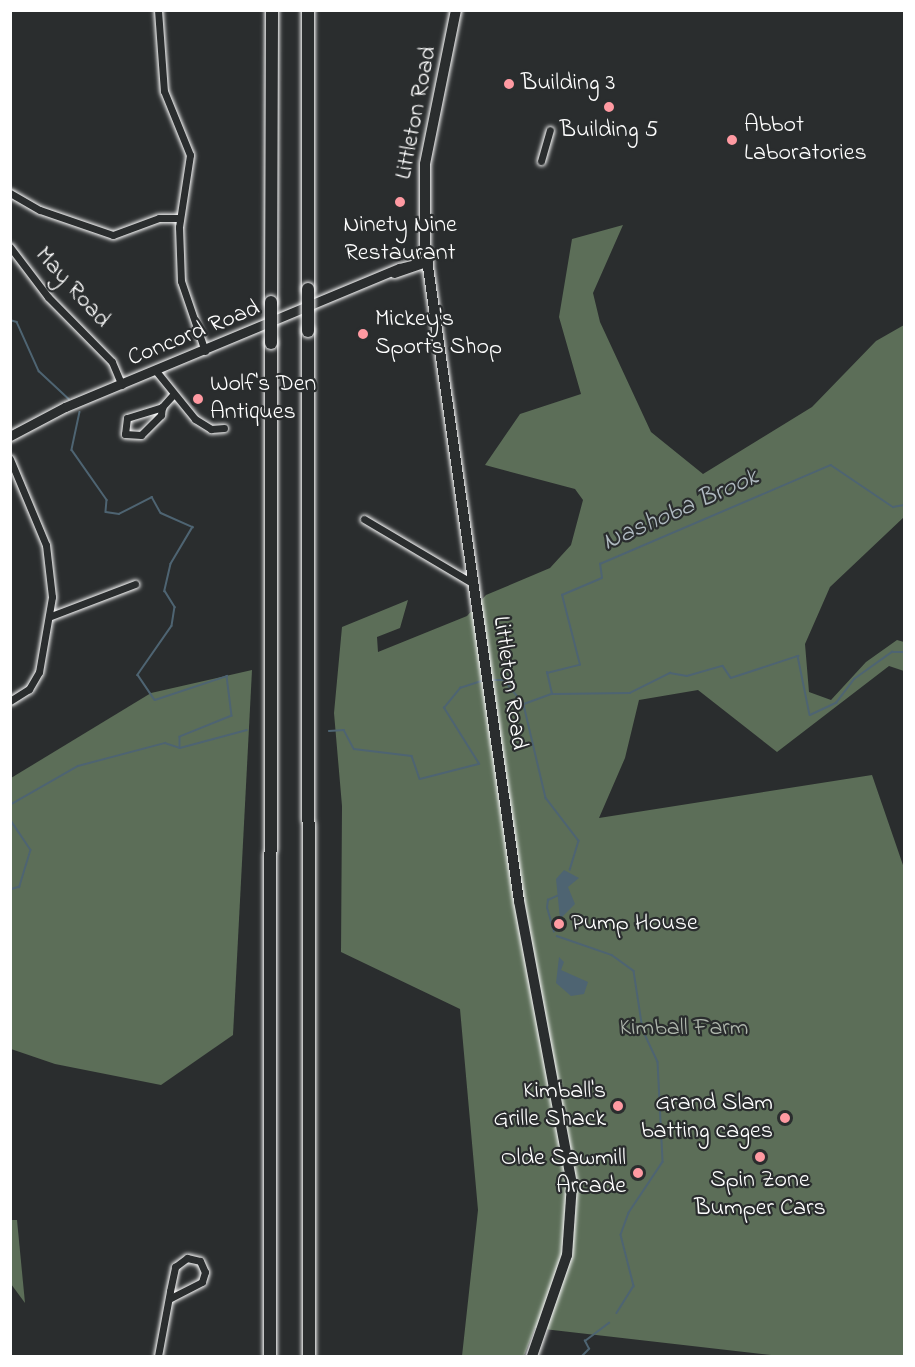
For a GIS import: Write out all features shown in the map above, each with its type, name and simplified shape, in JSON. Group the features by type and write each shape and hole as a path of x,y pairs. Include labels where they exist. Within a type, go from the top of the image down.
{"highway":[{"path":"270,1356 272,10"},
{"path":"308,10 309,1356"}],"main road":[{"name":"Littleton Road","path":"456,10 425,164 428,261 519,901 571,1174 567,1255 532,1356"},
{"name":"Concord Road","path":"10,436 122,385 428,261"}],"street":[{"path":"158,10 164,91 190,155 180,218 181,281 205,351"},
{"path":"541,161 550,130"},
{"path":"10,193 40,210 113,235 159,218 180,218"},
{"name":"May Road","path":"10,247 48,297 112,363 122,385"},
{"path":"156,371 172,396 205,426 224,428"},
{"path":"162,407 161,415 138,437 125,434 127,418 162,407 172,396"},
{"path":"10,459 46,545 51,616 36,679 10,701"},
{"path":"364,519 474,584"},
{"path":"51,616 135,584"},
{"path":"159,1356 169,1299 177,1264 187,1257 200,1261 205,1272 202,1282 169,1299"}],"green space":[{"name":"Kimball Farm","path":"623,225 593,293 600,322 651,432 703,474 812,407 876,341 904,325 904,517 830,587 805,644 809,692 831,700 866,662 897,640 904,642 904,671 889,666 777,752 698,690 639,700 625,758 599,818 872,775 904,868 904,1356 780,1356 535,1328 524,1356 462,1356 478,1210 460,1009 341,952 342,806 334,713 342,627 408,600 400,628 377,637 378,652 467,616 486,595 550,568 571,545 583,500 575,489 485,465 520,414 581,394 559,317 572,239"},
{"path":"252,670 233,1035 161,1085 55,1064 11,1049 11,778 151,693"},
{"path":"11,1220 17,1220 25,1303 11,1284"}],"water":[{"path":"564,870 579,878 568,887 575,904 560,919 556,879"},
{"path":"559,957 564,962 561,970 588,982 584,994 571,996 556,983"}],"waterway":[{"path":"10,320 17,322 39,371 69,399"},
{"path":"80,412 72,450 107,500 106,512 119,514 152,497 161,513 193,527 171,564 165,591 175,607 172,626 138,675 155,700 227,676 232,716 180,737 180,748"},
{"name":"Nashoba Brook","path":"493,680 504,680 524,704 552,694 547,673 580,665 562,595 602,578 600,564 831,465 893,507 904,505"},
{"path":"553,694 630,693 670,673 687,676 723,666 731,678 798,656 810,715 836,703 854,679 892,652 904,652"},
{"name":"Nashoba Brook","path":"329,731 344,730 354,749 412,756 420,779 479,764 444,708 460,688 481,681"},
{"path":"524,705 546,798 579,841 570,870"},
{"name":"Nashoba Brook","path":"10,805 78,766 165,743 180,748 247,730"},
{"path":"10,819 31,850 20,887 10,890"},
{"path":"554,932 547,908 548,900 557,896"},
{"path":"557,936 612,955 634,971 643,1030 658,1062 663,1162 629,1213 621,1235 634,1286 617,1313"},
{"path":"582,1356 589,1349 585,1341 609,1323"}],"place":[{"name":"Building 3","path":"509,84"},
{"name":"Building 5","path":"609,107"},
{"name":"Abbot Laboratories","path":"732,140"},
{"name":"Ninety Nine Restaurant","path":"400,202"},
{"name":"Mickey's Sports Shop","path":"363,334"},
{"name":"Wolf's Den Antiques","path":"198,399"},
{"name":"Pump House","path":"559,924"},
{"name":"Kimball's Grille Shack","path":"618,1106"},
{"name":"Grand Slam batting cages","path":"785,1118"},
{"name":"Spin Zone Bumper Cars","path":"760,1157"},
{"name":"Olde Sawmill Arcade","path":"638,1173"}]}
